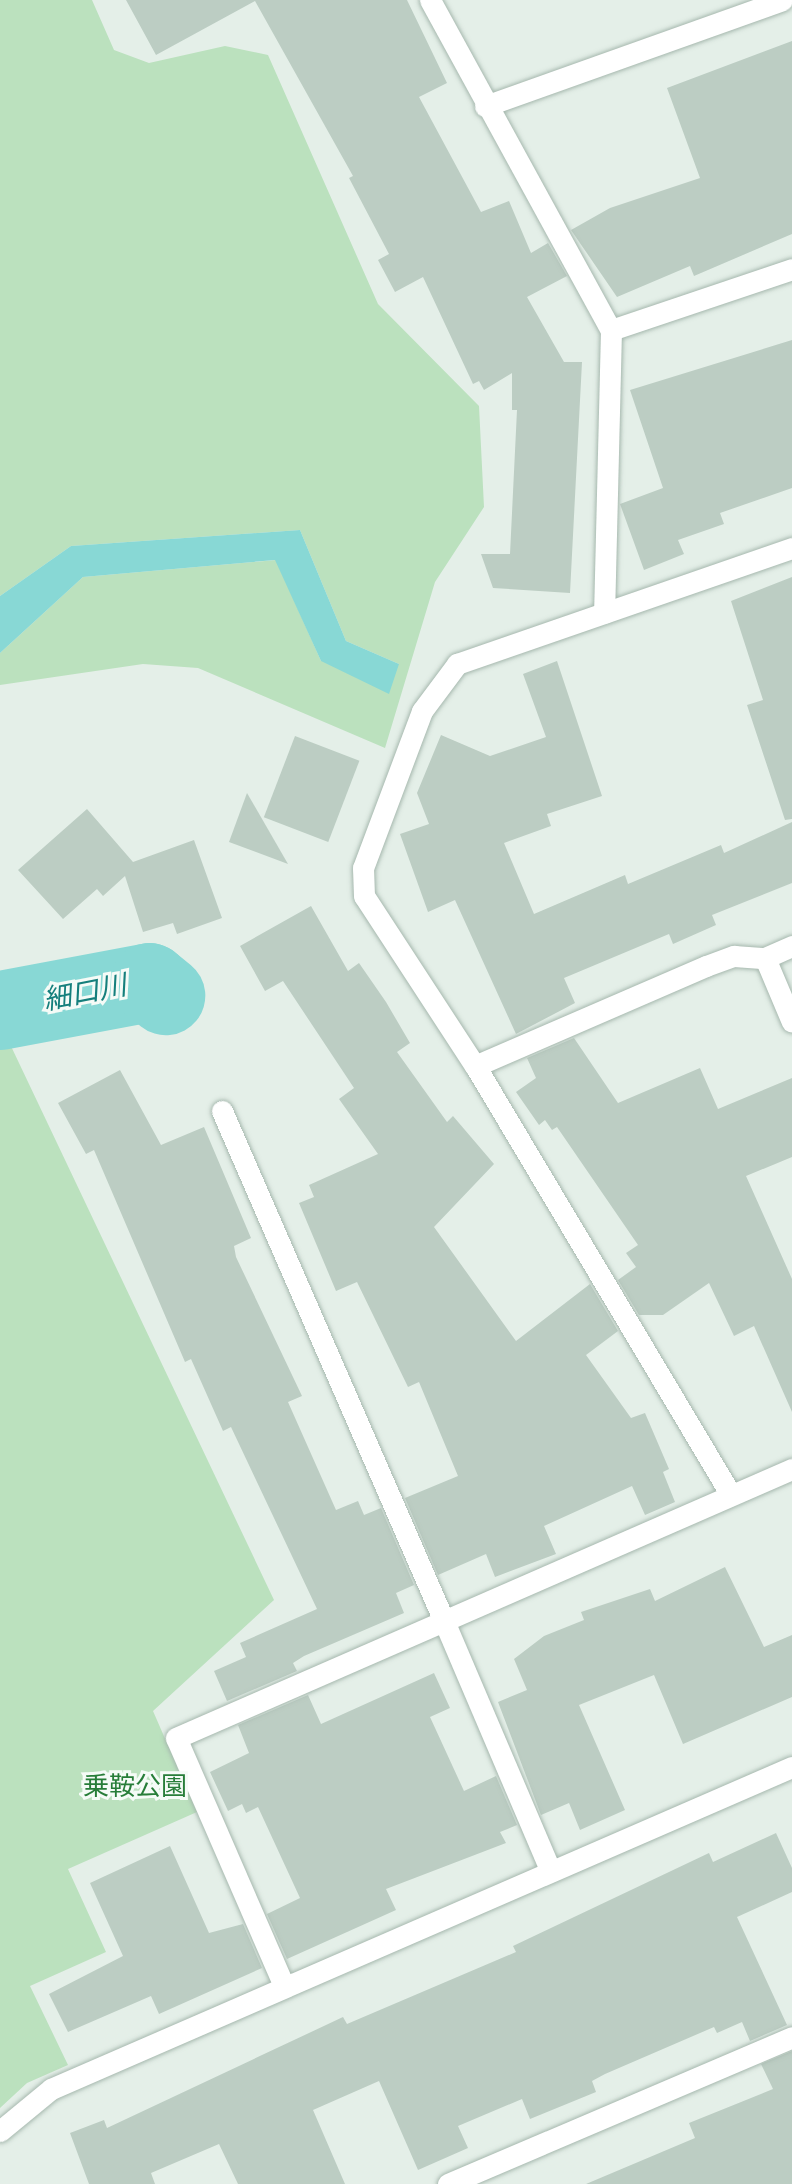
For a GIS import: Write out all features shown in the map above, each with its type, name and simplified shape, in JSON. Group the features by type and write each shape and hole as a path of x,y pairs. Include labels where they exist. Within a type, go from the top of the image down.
{"street":[{"path":"430,0 485,106 611,330 604,613"},
{"path":"485,106 782,0"},
{"path":"611,330 792,269"},
{"path":"732,1495 475,1066 364,896 363,868 439,681 486,650 604,613 792,548"},
{"path":"475,1066 706,966 734,956 765,958 792,946"},
{"path":"765,958 792,1022"},
{"path":"222,1111 550,1869"},
{"path":"284,1986 176,1738 792,1469"},
{"path":"0,2131 51,2089 550,1869 792,1767"},
{"path":"449,2184 792,2037"}],"green space":[{"path":"0,0 92,0 114,50 149,63 225,46 268,55 378,304 479,406 484,507 435,582 385,748 198,668 143,664 0,685 0,653 83,577 276,560 321,661 399,664 346,641 300,530 71,546 0,596"},
{"name":"乗鞍公園","path":"0,1023 274,1600 153,1711 197,1812 68,1869 106,1952 30,1986 68,2065 27,2083 0,2108"}],"water":[{"path":"300,530 346,641 399,664 389,694 321,661 275,560 83,577 0,653 0,596 71,546"}],"building":[{"path":"126,0 407,0 447,83 419,97 481,212 509,201 531,253 548,243 567,276 527,297 564,362 582,362 570,593 493,588 481,554 510,554 517,410 512,410 512,373 484,390 479,381 473,384 423,277 395,292 378,260 389,254 349,178 353,176 255,1 156,55"},
{"path":"792,41 792,234 694,276 690,266 617,297 571,230 610,208 700,178 667,88"},
{"path":"792,340 792,488 720,513 724,524 678,540 684,554 644,570 620,504 663,488 630,390"},
{"path":"792,577 792,819 785,820 747,705 763,700 731,601"},
{"path":"557,661 602,796 547,814 551,826 504,843 534,914 625,875 628,884 721,845 724,853 792,822 792,883 712,915 716,925 673,944 669,934 564,978 575,1003 516,1034 455,900 428,912 400,834 429,824 417,793 441,735 490,756 546,737 523,674"},
{"path":"295,736 359,761 328,842 264,817"},
{"path":"247,793 288,864 229,842"},
{"path":"87,809 133,862 194,840 222,918 177,934 173,923 143,932 125,876 103,896 97,889 63,919 18,870"},
{"path":"311,906 348,971 359,963 386,1002 410,1043 397,1052 447,1122 453,1116 494,1164 434,1227 516,1341 590,1284 618,1331 586,1355 631,1418 645,1413 669,1469 663,1472 675,1502 645,1515 632,1486 544,1526 556,1554 495,1577 486,1554 438,1575 405,1498 458,1476 419,1382 408,1387 357,1282 336,1291 299,1203 314,1197 309,1185 378,1154 339,1099 354,1088 283,981 265,991 240,946"},
{"path":"574,1038 618,1103 700,1068 718,1109 792,1078 792,1157 746,1176 792,1279 792,1412 754,1326 734,1336 709,1283 663,1315 639,1315 618,1280 636,1267 626,1253 638,1245 557,1127 552,1130 545,1120 539,1125 516,1092 536,1078 527,1058"},
{"path":"120,1070 161,1145 204,1127 251,1238 234,1246 236,1257 302,1396 288,1402 336,1510 358,1501 364,1515 381,1508 414,1585 396,1593 404,1613 304,1656 293,1663 297,1671 227,1701 214,1671 246,1657 240,1643 317,1609 231,1427 223,1431 191,1359 185,1362 94,1150 86,1154 58,1103"},
{"path":"725,1567 764,1647 792,1635 792,1697 683,1744 654,1675 579,1705 625,1810 580,1830 569,1803 541,1815 498,1702 527,1690 514,1659 544,1636 584,1620 581,1612 650,1589 655,1601"},
{"path":"434,1673 450,1708 430,1717 464,1791 496,1776 517,1825 500,1832 506,1843 386,1889 396,1910 287,1959 267,1914 300,1898 258,1807 246,1813 242,1804 228,1811 210,1772 249,1753 238,1725 308,1695 321,1724"},
{"path":"776,1833 792,1868 792,1892 737,1917 787,2025 750,2041 742,2022 717,2033 714,2027 605,2074 592,2081 596,2092 530,2119 522,2099 458,2126 468,2148 418,2170 379,2081 313,2110 345,2184 238,2184 219,2144 151,2173 155,2184 89,2184 70,2133 104,2120 107,2128 343,2017 347,2024 516,1952 513,1946 709,1853 713,1862"},
{"path":"170,1846 209,1933 243,1924 262,1968 159,2014 151,1996 68,2032 49,1994 123,1956 90,1883"},
{"path":"792,2051 792,2184 586,2184 695,2138 689,2123 773,2089 761,2064"}],"waterway":[{"name":"細口川","path":"0,1010 149,982 165,995"}]}
